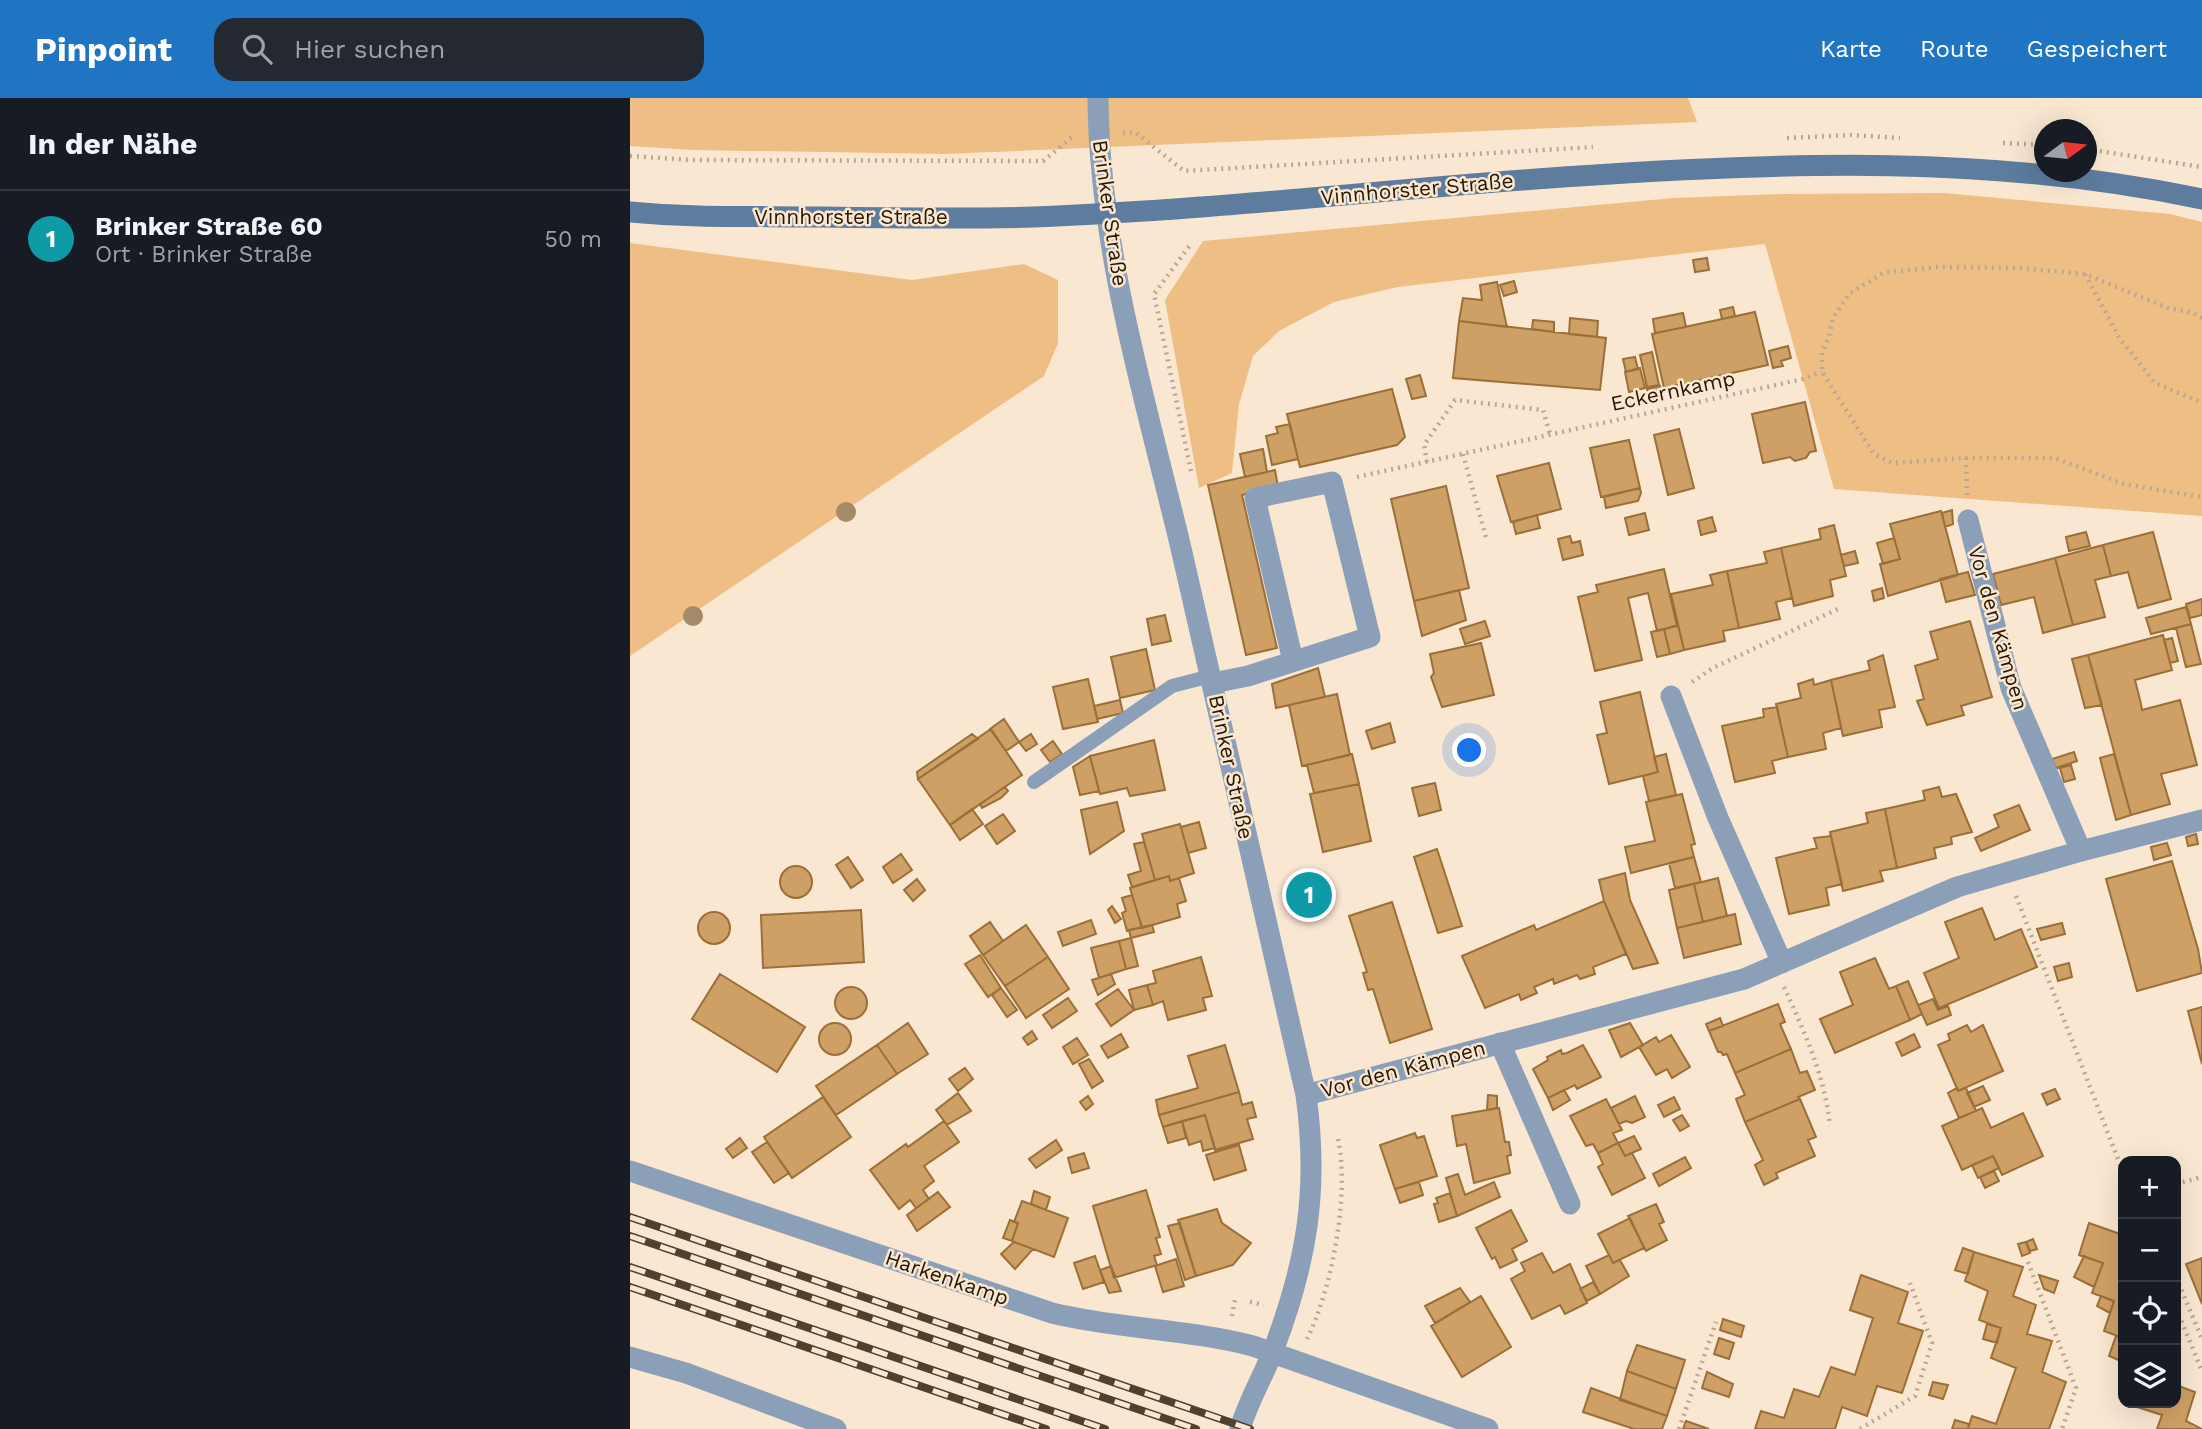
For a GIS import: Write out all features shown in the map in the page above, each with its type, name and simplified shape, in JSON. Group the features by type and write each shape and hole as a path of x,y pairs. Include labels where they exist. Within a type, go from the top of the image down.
{"street":[{"name":"Brinker Straße","path":"1098,98 1098,135 1106,212 1124,311 1212,679 1306,1095 1312,1149 1311,1202 1297,1277 1272,1353 1256,1384 1240,1429"},
{"name":"Vinnhorster Straße","path":"630,212 667,215 888,218 1035,217 1726,166 1848,164 1930,165 2067,175 2202,199"},
{"path":"1212,679 1248,676 1370,636 1332,482 1255,498 1293,661"},
{"name":"Vor den Kämpen","path":"1968,520 2011,688 2081,851"},
{"path":"1671,696 1779,965"},
{"name":"Vor den Kämpen","path":"1306,1095 1744,979 1957,887 2202,820"},
{"name":"Vor den Kämpen","path":"1500,1043 1570,1204"},
{"name":"Harkenkamp","path":"630,1171 1052,1313 1084,1321 1227,1340 1272,1353 1488,1429"},
{"path":"630,1357 686,1373 836,1429"}],"lane":[{"path":"1034,782 1172,686 1212,679"}],"path":[{"path":"630,156 690,160 1043,161 1071,138 1098,135"},
{"path":"2097,151 2202,167"},
{"path":"2202,318 2194,313 2168,308 2085,274 2018,268 1937,267 1883,273 1849,294 1833,318 1822,353 1822,372 1874,454 1892,463 1966,458 2054,458 2124,484 2202,497"},
{"path":"2085,274 2120,339 2155,383 2202,403"},
{"path":"2194,313 2202,309"},
{"name":"Eckernkamp","path":"1332,482 1803,379 1822,372"},
{"path":"1427,462 1424,445 1455,400 1543,410 1549,434"},
{"path":"1464,454 1487,541"},
{"path":"1966,458 1968,520"},
{"path":"1671,696 1713,668 1840,608"},
{"path":"2006,872 2118,1159"},
{"path":"1779,965 1828,1102 1830,1126"},
{"path":"2181,1183 2202,1177"},
{"path":"2028,1262 2076,1388 2062,1429"},
{"path":"2178,1282 2202,1339"},
{"path":"1860,1429 1915,1396 1932,1343 1910,1283"},
{"path":"2181,1320 2202,1371"},
{"path":"1679,1429 1716,1322"}],"shaded area":[{"path":"630,98 1688,98 1697,122 945,154 693,150 630,146"},
{"path":"1944,193 2170,214 2202,222 2202,516 1834,489 1765,244 1398,287 1334,302 1279,331 1253,356 1239,404 1232,473 1199,488 1165,300 1203,241 1673,198"},
{"path":"630,243 912,280 1024,264 1058,280 1058,343 1044,376 630,656"}],"building":[{"path":"1707,258 1709,270 1695,272 1693,260"},
{"path":"1514,281 1517,292 1504,296 1500,285"},
{"path":"1497,282 1507,327 1459,321 1463,298 1482,300 1480,285"},
{"path":"1733,307 1735,316 1722,319 1720,310"},
{"path":"1755,312 1768,365 1664,388 1652,334"},
{"path":"1683,313 1686,327 1655,333 1653,319"},
{"path":"1570,318 1598,321 1597,337 1569,334"},
{"path":"1533,320 1554,322 1554,332 1532,329"},
{"path":"1459,321 1606,338 1600,390 1453,378"},
{"path":"1788,346 1791,358 1781,361 1783,366 1773,368 1769,351"},
{"path":"1652,352 1659,385 1647,387 1640,355"},
{"path":"1635,357 1638,369 1626,372 1623,359"},
{"path":"1640,368 1645,388 1629,392 1625,372"},
{"path":"1420,375 1426,396 1412,399 1406,379"},
{"path":"1660,386 1662,396 1649,399 1647,389"},
{"path":"1392,389 1405,437 1397,445 1300,467 1287,414"},
{"path":"1805,402 1816,451 1795,461 1790,457 1763,463 1752,414"},
{"path":"1290,424 1298,459 1272,465 1266,436 1278,433 1276,427"},
{"path":"1679,429 1694,488 1668,495 1654,435"},
{"path":"1629,440 1640,488 1601,497 1590,448"},
{"path":"1263,449 1267,472 1245,477 1240,454"},
{"path":"1549,463 1561,509 1511,522 1497,476"},
{"path":"1275,470 1278,487 1242,495 1277,648 1246,655 1208,485"},
{"path":"1446,486 1469,588 1414,601 1391,499"},
{"path":"1640,488 1638,501 1606,508 1604,497"},
{"path":"1952,510 1953,524 1945,527 1942,513"},
{"path":"1941,511 1958,575 1888,596 1880,564 1900,559 1890,524"},
{"path":"1645,513 1649,530 1629,535 1625,518"},
{"path":"1537,515 1540,528 1516,534 1513,522"},
{"path":"1712,517 1716,531 1701,535 1698,521"},
{"path":"1834,525 1846,576 1830,580 1833,596 1794,606 1781,548 1821,539 1819,529"},
{"path":"2086,532 2090,546 2069,551 2066,537"},
{"path":"2153,532 2171,599 2138,608 2128,572 2111,576 2103,545"},
{"path":"1570,536 1572,543 1580,541 1583,555 1563,560 1558,539"},
{"path":"1894,538 1900,559 1883,564 1877,543"},
{"path":"2103,545 2111,576 2095,580 2105,617 2073,625 2055,558"},
{"path":"1781,548 1792,598 1776,602 1780,619 1739,628 1727,571 1767,563 1764,552"},
{"path":"1855,551 1858,563 1844,566 1841,555"},
{"path":"2055,558 2073,625 2043,633 2034,597 2001,605 1993,574"},
{"path":"1664,569 1677,626 1657,631 1648,593 1628,598 1642,660 1595,671 1578,597 1598,592 1596,585"},
{"path":"1727,571 1739,628 1723,631 1725,641 1684,650 1671,594 1713,585 1710,575"},
{"path":"1968,572 1975,595 1946,602 1940,579"},
{"path":"1882,588 1884,598 1874,601 1872,591"},
{"path":"1459,590 1466,620 1422,636 1414,601"},
{"path":"2202,599 2202,615 2190,618 2186,604"},
{"path":"2186,607 2191,624 2151,634 2146,618"},
{"path":"1165,615 1171,641 1152,645 1147,619"},
{"path":"1485,621 1490,636 1465,644 1460,629"},
{"path":"1970,621 1992,697 1961,706 1964,715 1927,725 1917,701 1924,699 1915,666 1938,659 1930,632"},
{"path":"2191,624 2201,664 2186,667 2176,628"},
{"path":"1678,625 1684,650 1670,654 1664,629"},
{"path":"1664,629 1670,654 1657,657 1651,632"},
{"path":"2163,635 2172,670 2135,680 2142,710 2180,700 2197,765 2161,774 2170,804 2131,815 2088,655"},
{"path":"2172,638 2178,661 2170,663 2164,640"},
{"path":"1481,643 1494,695 1442,707 1431,677 1434,673 1430,654"},
{"path":"1146,649 1155,690 1120,698 1111,657"},
{"path":"1883,655 1895,707 1879,710 1882,727 1843,736 1831,680 1870,670 1868,661"},
{"path":"2088,655 2102,705 2085,708 2072,659"},
{"path":"1318,668 1325,697 1276,708 1272,684"},
{"path":"1088,679 1098,722 1063,729 1053,687"},
{"path":"1813,679 1814,685 1831,680 1841,728 1823,733 1826,749 1788,757 1776,704 1801,698 1798,684"},
{"path":"1640,692 1658,772 1609,784 1597,735 1607,733 1600,702"},
{"path":"1337,694 1350,755 1302,766 1289,705"},
{"path":"1120,700 1123,713 1097,719 1094,706"},
{"path":"1777,707 1788,757 1772,761 1775,773 1735,782 1722,726 1764,717 1763,709"},
{"path":"1004,719 1019,742 1006,751 990,729"},
{"path":"1390,723 1395,742 1372,749 1366,731"},
{"path":"991,729 1022,775 950,825 918,779"},
{"path":"972,734 978,739 918,779 917,772"},
{"path":"1031,734 1037,744 1026,751 1019,742"},
{"path":"1154,740 1165,790 1130,796 1127,788 1100,794 1090,756"},
{"path":"1053,741 1062,754 1050,762 1041,750"},
{"path":"2074,752 2077,761 2056,768 2052,759"},
{"path":"1352,754 1359,784 1314,793 1307,765"},
{"path":"1666,754 1676,795 1649,801 1643,776 1658,772 1654,757"},
{"path":"2114,754 2131,815 2116,820 2100,758"},
{"path":"1090,756 1099,791 1080,795 1073,767"},
{"path":"2071,765 2075,779 2064,782 2060,768"},
{"path":"1435,783 1441,810 1419,816 1412,788"},
{"path":"1359,784 1371,841 1323,852 1310,794"},
{"path":"1005,787 1008,791 1001,798 982,808 980,804"},
{"path":"1939,787 1942,797 1956,794 1972,832 1951,837 1952,844 1934,848 1936,858 1897,868 1885,809 1925,800 1923,791"},
{"path":"1682,794 1695,844 1691,845 1694,857 1631,873 1625,847 1655,841 1646,802"},
{"path":"1117,802 1124,831 1090,854 1081,810"},
{"path":"2019,805 2030,830 1981,851 1975,838 1999,827 1994,815"},
{"path":"972,809 983,824 960,840 950,825"},
{"path":"1885,809 1897,868 1880,871 1883,881 1843,891 1830,832 1868,823 1866,813"},
{"path":"1003,814 1015,831 997,844 985,826"},
{"path":"1199,822 1206,848 1188,853 1181,827"},
{"path":"1180,824 1194,873 1170,881 1169,876 1155,880 1142,834"},
{"path":"2196,834 2198,844 2188,846 2186,837"},
{"path":"1831,836 1842,884 1826,888 1829,905 1789,914 1776,858 1817,848 1814,838"},
{"path":"1144,842 1155,880 1132,887 1128,875 1141,871 1134,844"},
{"path":"2167,843 2171,855 2154,860 2151,847"},
{"path":"1437,849 1462,926 1438,933 1414,857"},
{"path":"901,854 912,870 893,883 883,867"},
{"path":"848,857 863,880 851,888 836,865"},
{"path":"1694,857 1701,882 1675,888 1669,863"},
{"path":"2172,861 2198,949 2202,973 2137,991 2106,879"},
{"path":"796,866 807,871 812,882 807,893 796,898 785,893 780,882 785,871"},
{"path":"1625,873 1630,900 1658,963 1633,969 1604,901 1599,880"},
{"path":"1169,876 1170,881 1179,878 1186,901 1177,904 1180,917 1142,928 1130,888"},
{"path":"1718,878 1727,916 1703,922 1694,884"},
{"path":"917,879 925,890 913,901 904,890"},
{"path":"1694,884 1703,922 1677,928 1669,890"},
{"path":"1311,886 1316,900 1306,903 1301,890"},
{"path":"1132,895 1142,927 1127,931 1122,913 1126,911 1122,898"},
{"path":"1604,901 1626,954 1593,967 1595,974 1580,979 1577,975 1554,984 1553,979 1534,987 1537,993 1521,1000 1519,994 1485,1008 1462,956 1534,925 1536,930"},
{"path":"1392,902 1432,1029 1390,1043 1373,989 1368,990 1363,973 1367,972 1349,916"},
{"path":"1112,906 1121,919 1115,923 1108,910"},
{"path":"1982,908 1995,940 2021,929 2037,967 1939,1008 1924,973 1959,958 1945,922"},
{"path":"861,910 864,962 763,968 761,915"},
{"path":"714,912 725,917 730,928 725,939 714,944 703,939 698,928 703,917"},
{"path":"1735,914 1741,944 1684,958 1677,928"},
{"path":"1091,920 1096,934 1063,946 1058,932"},
{"path":"990,922 1003,941 983,955 970,936"},
{"path":"2062,923 2065,934 2041,940 2037,929"},
{"path":"1026,925 1048,957 1005,986 983,955"},
{"path":"1152,925 1154,932 1131,938 1129,930"},
{"path":"1131,938 1138,966 1126,969 1119,941"},
{"path":"1119,941 1126,969 1099,978 1091,948"},
{"path":"980,955 1001,988 988,997 965,964"},
{"path":"1048,957 1069,989 1026,1018 1005,986"},
{"path":"1201,957 1212,996 1203,998 1206,1010 1168,1020 1163,1001 1153,1005 1147,985 1156,983 1153,971"},
{"path":"1875,958 1889,989 1896,986 1910,1020 1835,1053 1820,1019 1853,1005 1840,972"},
{"path":"2069,963 2072,977 2058,981 2054,967"},
{"path":"720,974 805,1027 777,1072 692,1019"},
{"path":"1111,974 1115,984 1098,995 1092,980"},
{"path":"1908,981 1922,1014 1910,1020 1896,986"},
{"path":"1147,985 1153,1005 1134,1010 1129,990"},
{"path":"851,987 862,992 867,1003 862,1014 851,1019 840,1014 835,1003 840,992"},
{"path":"1001,988 1017,1010 1007,1017 992,995"},
{"path":"1118,989 1134,1010 1111,1026 1096,1004"},
{"path":"1068,998 1077,1011 1052,1028 1043,1015"},
{"path":"1933,999 1938,1010 1948,1006 1951,1015 1927,1025 1918,1005"},
{"path":"1778,1004 1785,1022 1780,1024 1791,1049 1735,1073 1727,1054 1718,1052 1709,1031"},
{"path":"2202,1007 2202,1064 2188,1011"},
{"path":"1720,1018 1723,1026 1709,1031 1706,1024"},
{"path":"835,1023 846,1028 851,1039 846,1050 835,1055 824,1050 819,1039 824,1028"},
{"path":"908,1023 928,1054 897,1074 877,1045"},
{"path":"1630,1023 1643,1045 1621,1057 1609,1030"},
{"path":"1967,1025 1971,1032 1983,1025 2003,1071 1958,1091 1938,1045 1950,1040 1948,1034"},
{"path":"1032,1031 1037,1039 1028,1045 1023,1038"},
{"path":"1121,1034 1128,1047 1108,1058 1101,1046"},
{"path":"1914,1034 1920,1047 1902,1056 1896,1043"},
{"path":"1671,1035 1690,1067 1672,1078 1667,1069 1656,1075 1639,1047 1656,1037 1659,1042"},
{"path":"1077,1038 1088,1055 1073,1064 1063,1047"},
{"path":"877,1045 897,1074 836,1115 816,1086"},
{"path":"1225,1045 1239,1092 1159,1115 1156,1100 1198,1088 1188,1056"},
{"path":"1583,1045 1601,1077 1577,1089 1575,1085 1548,1098 1533,1069 1561,1050 1562,1054 1567,1053"},
{"path":"1791,1049 1800,1073 1807,1071 1815,1090 1745,1122 1736,1099 1745,1095 1735,1073"},
{"path":"1089,1059 1103,1081 1092,1088 1079,1064"},
{"path":"965,1068 973,1079 958,1091 949,1079"},
{"path":"1983,1086 1990,1100 1974,1107 1967,1093"},
{"path":"1957,1088 1958,1091 1966,1088 1976,1111 1959,1118 1948,1093"},
{"path":"2055,1089 2060,1099 2047,1105 2042,1094"},
{"path":"1564,1090 1570,1100 1553,1110 1548,1098"},
{"path":"1239,1092 1242,1105 1252,1102 1256,1117 1247,1119 1253,1139 1215,1150 1205,1115 1163,1127 1159,1115"},
{"path":"958,1093 971,1111 947,1125 936,1110"},
{"path":"1488,1095 1497,1096 1497,1108 1487,1110"},
{"path":"1088,1096 1093,1104 1086,1110 1080,1102"},
{"path":"1635,1096 1645,1117 1632,1123 1626,1121 1619,1124 1611,1108"},
{"path":"823,1097 851,1137 792,1178 764,1137"},
{"path":"1674,1097 1680,1109 1664,1117 1658,1105"},
{"path":"1606,1099 1622,1130 1613,1133 1618,1143 1598,1153 1593,1144 1586,1146 1570,1116"},
{"path":"1800,1099 1816,1137 1808,1140 1815,1156 1776,1173 1778,1178 1764,1185 1755,1165 1763,1160 1745,1122"},
{"path":"1499,1108 1505,1142 1509,1142 1511,1155 1507,1156 1510,1173 1474,1183 1466,1144 1457,1146 1452,1116"},
{"path":"1982,1108 1991,1128 2023,1113 2043,1156 2002,1175 1993,1156 1962,1170 1942,1126"},
{"path":"1205,1115 1215,1148 1203,1151 1201,1141 1189,1145 1182,1121"},
{"path":"1682,1115 1689,1126 1680,1131 1673,1120"},
{"path":"944,1121 959,1142 924,1166 934,1181 923,1190 929,1199 916,1208 910,1200 899,1209 870,1170"},
{"path":"1182,1121 1186,1138 1168,1143 1163,1127"},
{"path":"1415,1133 1417,1138 1424,1136 1437,1176 1395,1189 1380,1145"},
{"path":"1634,1136 1641,1149 1625,1156 1618,1143"},
{"path":"740,1138 747,1148 733,1158 726,1149"},
{"path":"1056,1140 1062,1150 1036,1168 1029,1159"},
{"path":"767,1142 789,1173 774,1183 752,1152"},
{"path":"1618,1143 1625,1156 1632,1153 1645,1178 1612,1195 1598,1167 1603,1164 1598,1153"},
{"path":"1239,1145 1246,1170 1214,1180 1206,1155"},
{"path":"1084,1153 1089,1168 1072,1173 1068,1158"},
{"path":"1993,1156 1999,1168 1978,1178 1972,1165"},
{"path":"1685,1157 1691,1168 1659,1186 1653,1174"},
{"path":"1994,1171 1999,1181 1985,1188 1980,1177"},
{"path":"1458,1174 1465,1195 1494,1182 1500,1197 1457,1216 1446,1178"},
{"path":"1419,1182 1423,1195 1400,1203 1395,1189"},
{"path":"1146,1190 1160,1237 1156,1238 1161,1254 1154,1256 1157,1265 1114,1278 1093,1206"},
{"path":"1034,1191 1050,1197 1046,1210 1031,1204"},
{"path":"938,1192 950,1207 917,1231 907,1215"},
{"path":"1450,1193 1457,1216 1439,1222 1434,1204 1438,1203 1436,1198"},
{"path":"1022,1201 1068,1218 1054,1257 1012,1241 1018,1223 1014,1222"},
{"path":"1656,1204 1664,1222 1659,1224 1667,1240 1646,1251 1628,1216"},
{"path":"1217,1209 1222,1223 1251,1243 1233,1265 1196,1276 1178,1220"},
{"path":"1511,1210 1527,1241 1512,1249 1517,1260 1500,1268 1495,1257 1492,1259 1476,1228"},
{"path":"1630,1218 1644,1248 1613,1263 1598,1234"},
{"path":"1010,1220 1018,1223 1012,1241 1003,1238"},
{"path":"1180,1223 1196,1276 1185,1280 1168,1226"},
{"path":"2089,1223 2118,1233 2118,1336 2104,1331 2114,1301 2092,1293 2103,1263 2079,1255"},
{"path":"2033,1239 2037,1249 2030,1251 2026,1242"},
{"path":"1014,1242 1033,1249 1015,1269 1001,1254"},
{"path":"2026,1242 2030,1253 2022,1256 2018,1244"},
{"path":"1963,1248 1974,1252 1968,1274 1955,1270"},
{"path":"1974,1252 2023,1267 2013,1296 2036,1305 2027,1334 2052,1341 2042,1372 2066,1382 2049,1429 1968,1429 1972,1416 1996,1424 2016,1368 1991,1358 2001,1328 1979,1320 1988,1291 1965,1281"},
{"path":"1542,1253 1553,1273 1570,1264 1587,1303 1565,1314 1560,1305 1532,1319 1511,1279 1525,1271 1521,1263"},
{"path":"1609,1255 1613,1263 1620,1260 1629,1276 1600,1294 1586,1266"},
{"path":"1095,1256 1104,1282 1083,1289 1074,1263"},
{"path":"2084,1256 2103,1263 2094,1287 2074,1277"},
{"path":"2202,1258 2202,1304 2186,1264"},
{"path":"1176,1259 1184,1286 1163,1292 1155,1266"},
{"path":"1111,1266 1121,1291 1109,1293 1100,1270"},
{"path":"1861,1275 1908,1292 1898,1323 1923,1331 1902,1393 1877,1386 1867,1416 1842,1407 1835,1429 1755,1429 1761,1411 1784,1418 1794,1389 1819,1397 1831,1367 1855,1375 1873,1318 1850,1310"},
{"path":"2039,1275 2058,1281 2054,1293 2044,1289"},
{"path":"1593,1282 1600,1294 1587,1301 1580,1289"},
{"path":"1460,1288 1470,1302 1435,1323 1425,1306"},
{"path":"1481,1296 1511,1347 1462,1377 1431,1326"},
{"path":"2101,1296 2114,1301 2110,1313 2097,1306"},
{"path":"1723,1319 1744,1326 1741,1337 1720,1330"},
{"path":"1987,1324 2001,1328 1997,1343 1983,1339"},
{"path":"2116,1336 2118,1337 2118,1360 2109,1356"},
{"path":"1719,1338 1734,1343 1729,1359 1714,1354"},
{"path":"1637,1345 1685,1360 1676,1389 1627,1371"},
{"path":"1627,1371 1676,1389 1667,1416 1620,1400"},
{"path":"1707,1372 1733,1384 1729,1397 1702,1388"},
{"path":"1933,1382 1948,1385 1943,1399 1929,1395"},
{"path":"2181,1387 2195,1392 2186,1421 2202,1429 2157,1429 2162,1415 2140,1408 2181,1408"},
{"path":"1591,1388 1667,1416 1662,1429 1634,1429 1583,1412"},
{"path":"1955,1420 1969,1424 1968,1429 1952,1429"},
{"path":"1686,1421 1709,1429 1683,1429"}],"railway":[{"path":"630,1217 1250,1429"},
{"path":"630,1236 1196,1429"},
{"path":"630,1267 1105,1429"},
{"path":"630,1287 1046,1429"}],"place":[{"name":"Brinker Straße 60","path":"1309,895"}]}
